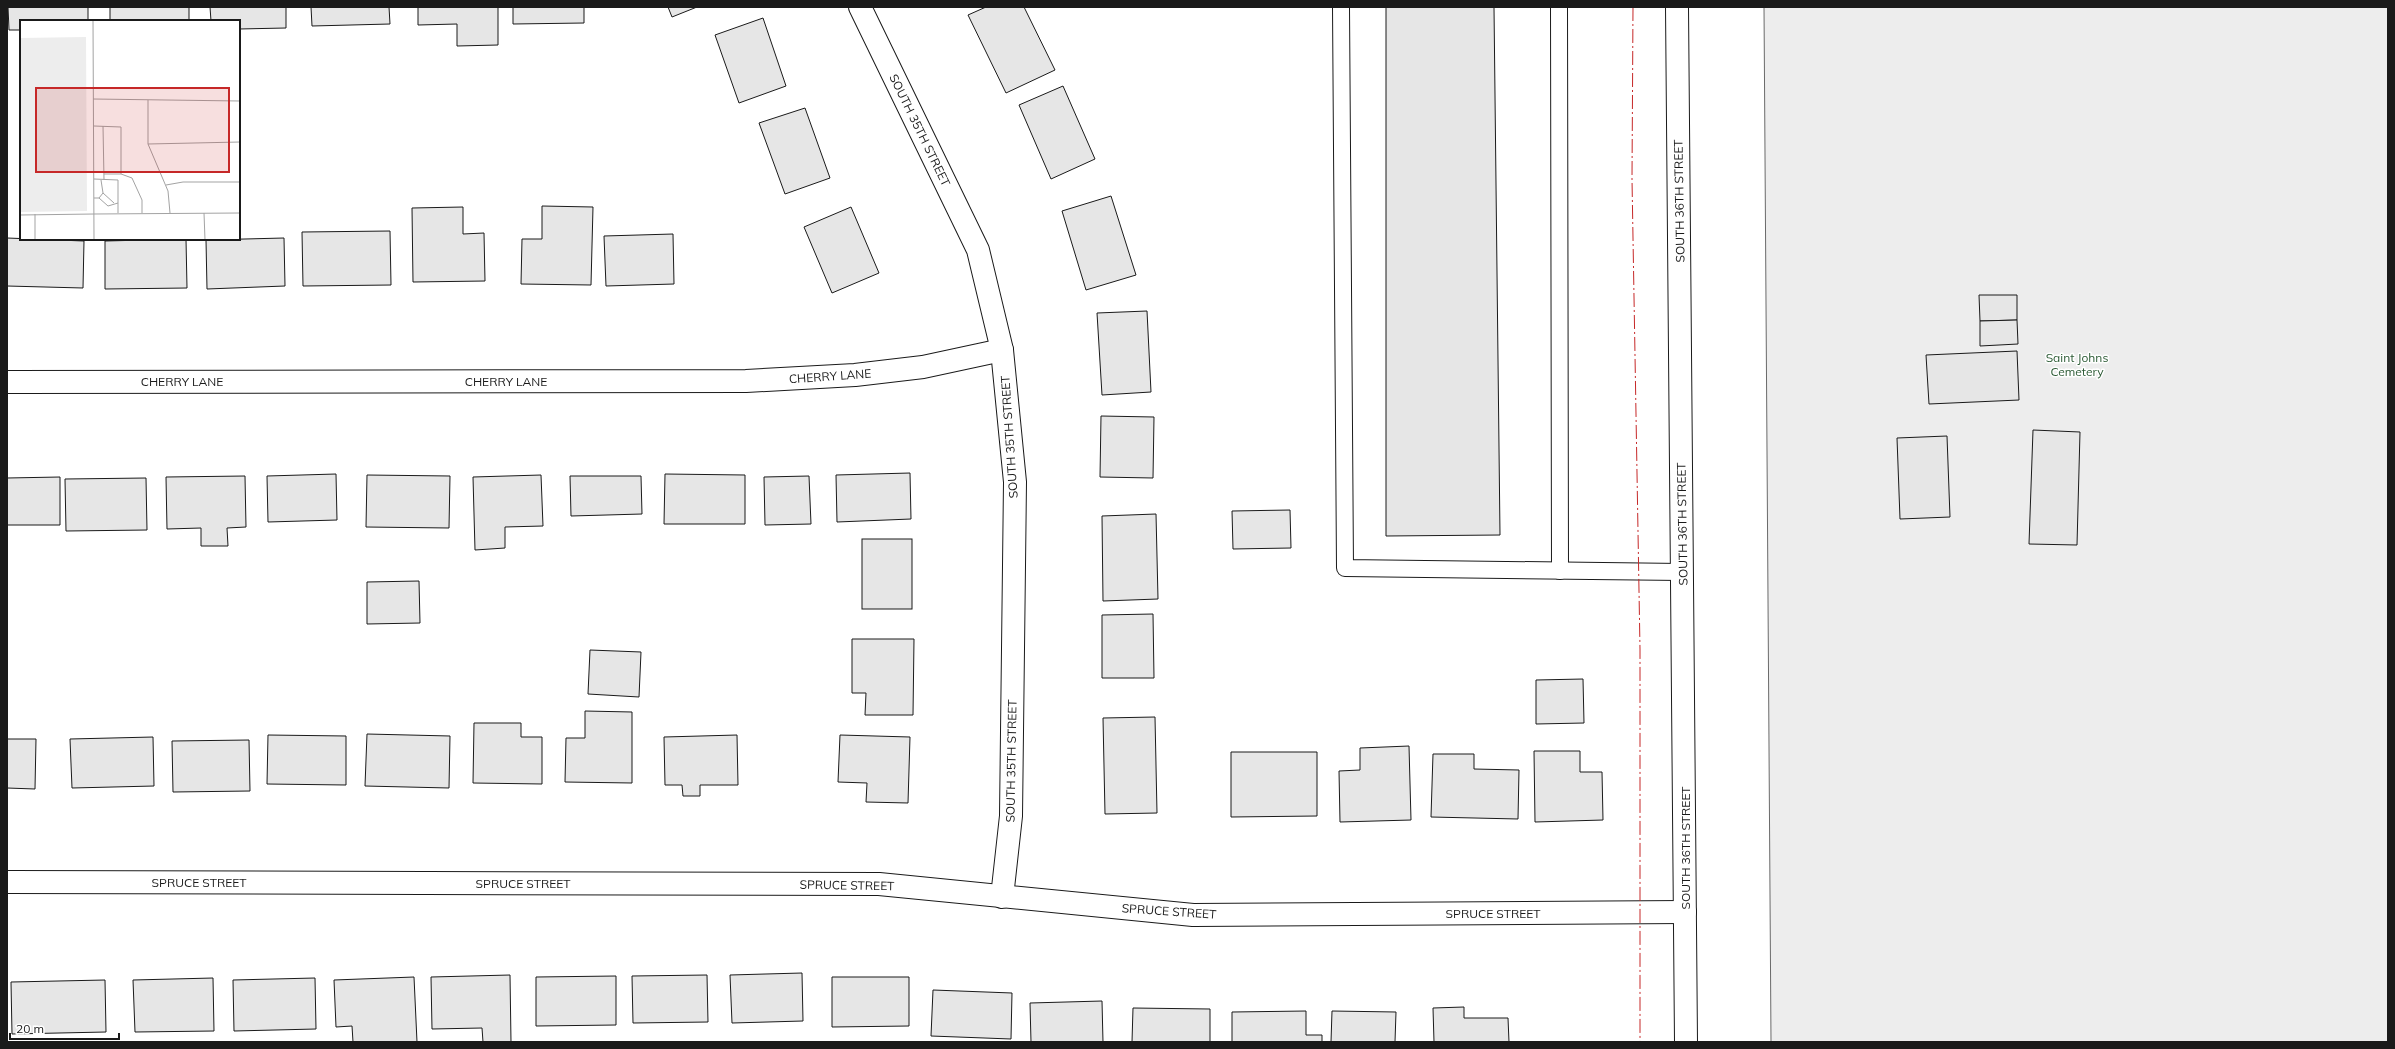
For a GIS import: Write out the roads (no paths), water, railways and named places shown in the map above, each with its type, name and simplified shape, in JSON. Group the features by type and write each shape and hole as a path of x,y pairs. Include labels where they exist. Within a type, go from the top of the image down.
{"street":[{"name":"SOUTH 35TH STREET","path":"860,7 978,250 1002,350 1015,482 1011,816 1002,897"},
{"name":"SOUTH 36TH STREET","path":"1677,7 1686,1042"},
{"name":"CHERRY LANE","path":"7,382 746,381 855,375 923,368 1002,350"},
{"name":"SPRUCE STREET","path":"7,882 879,884 1193,915 1685,912"}],"lane":[{"path":"1341,7 1345,568 1682,572"},
{"path":"1558,7 1560,571"}],"park label":[{"name":"Saint Johns Cemetery","path":"2077,364"}]}
